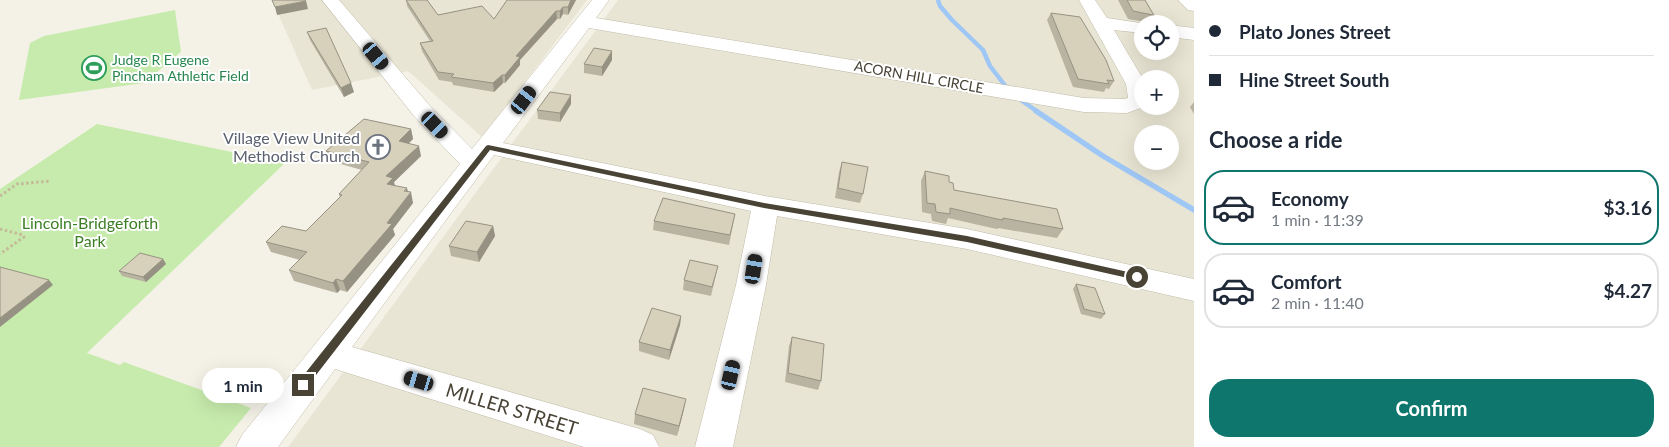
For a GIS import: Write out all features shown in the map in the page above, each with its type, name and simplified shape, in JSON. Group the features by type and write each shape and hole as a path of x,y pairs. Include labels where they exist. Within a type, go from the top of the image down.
{"street":[{"path":"330,0 422,111 481,156 967,239 1194,290"},
{"path":"255,447 601,0"},
{"name":"ACORN HILL CIRCLE","path":"585,22 1084,105 1127,106 1140,102 1136,84 1087,0"},
{"path":"1186,0 1194,6"},
{"path":"1100,23 1134,27"},
{"path":"1179,33 1194,34"},
{"path":"714,447 752,285 764,205"},
{"name":"MILLER STREET","path":"326,354 640,447"}],"path":[{"path":"0,196 17,184 51,181"},
{"path":"0,230 24,237 0,254"}],"shaded area":[{"path":"272,0 587,0 483,138 408,71 312,90"},
{"path":"618,0 1194,0 1194,447 288,447"}],"green space":[{"name":"Judge R Eugene Pincham Athletic Field","path":"175,10 181,52 144,83 19,100 30,43 44,36"},
{"name":"Lincoln-Bridgeforth Park","path":"97,124 285,163 87,353 120,365 124,362 251,408 219,447 0,447 0,189"}],"building":[{"path":"272,0 305,0 306,1 275,7"},
{"path":"406,0 427,0 438,15 482,6 494,19 507,0 571,0 568,7 563,7 560,11 556,11 516,56 520,57 505,75 502,75 493,83 451,77 454,74 438,72 420,43 433,41"},
{"path":"1127,0 1145,0 1154,15 1153,15 1133,11"},
{"path":"1051,13 1080,17 1106,60 1114,81 1107,80 1109,84 1078,79"},
{"path":"326,28 351,83 341,88 307,32"},
{"path":"594,48 612,51 602,67 584,64"},
{"path":"550,92 571,95 560,113 537,110"},
{"path":"364,119 411,129 399,141 419,146 386,176 393,178 387,184 407,188 404,191 411,192 387,223 392,224 343,281 336,279 333,283 289,270 307,252 266,242 282,226 306,231 342,195 339,194 369,162 326,151"},
{"path":"842,162 868,167 863,194 838,188"},
{"path":"925,171 949,176 949,182 953,183 954,190 1057,209 1063,229 1003,218 1003,220 997,219 950,208 950,214 936,212 935,204 927,203"},
{"path":"663,198 735,214 730,235 654,221"},
{"path":"466,221 493,226 477,252 449,246"},
{"path":"140,253 163,259 143,277 119,271"},
{"path":"690,260 718,266 712,287 684,280"},
{"path":"0,267 49,280 0,318"},
{"path":"1076,284 1095,288 1105,314 1084,309"},
{"path":"652,308 681,316 670,350 639,342"},
{"path":"792,337 824,344 821,381 788,373"},
{"path":"643,388 686,399 679,426 635,414"}],"waterway":[{"path":"938,0 940,6 952,20 983,50 990,66 1010,92"},
{"path":"1018,98 1038,112"},
{"path":"1036,111 1103,156 1194,210"}],"place":[{"name":"Judge R Eugene Pincham Athletic Field","path":"94,68"},
{"name":"Village View United Methodist Church","path":"378,147"}],"route":[{"path":"303,385 488,147 764,205 967,239 1137,277"}]}
